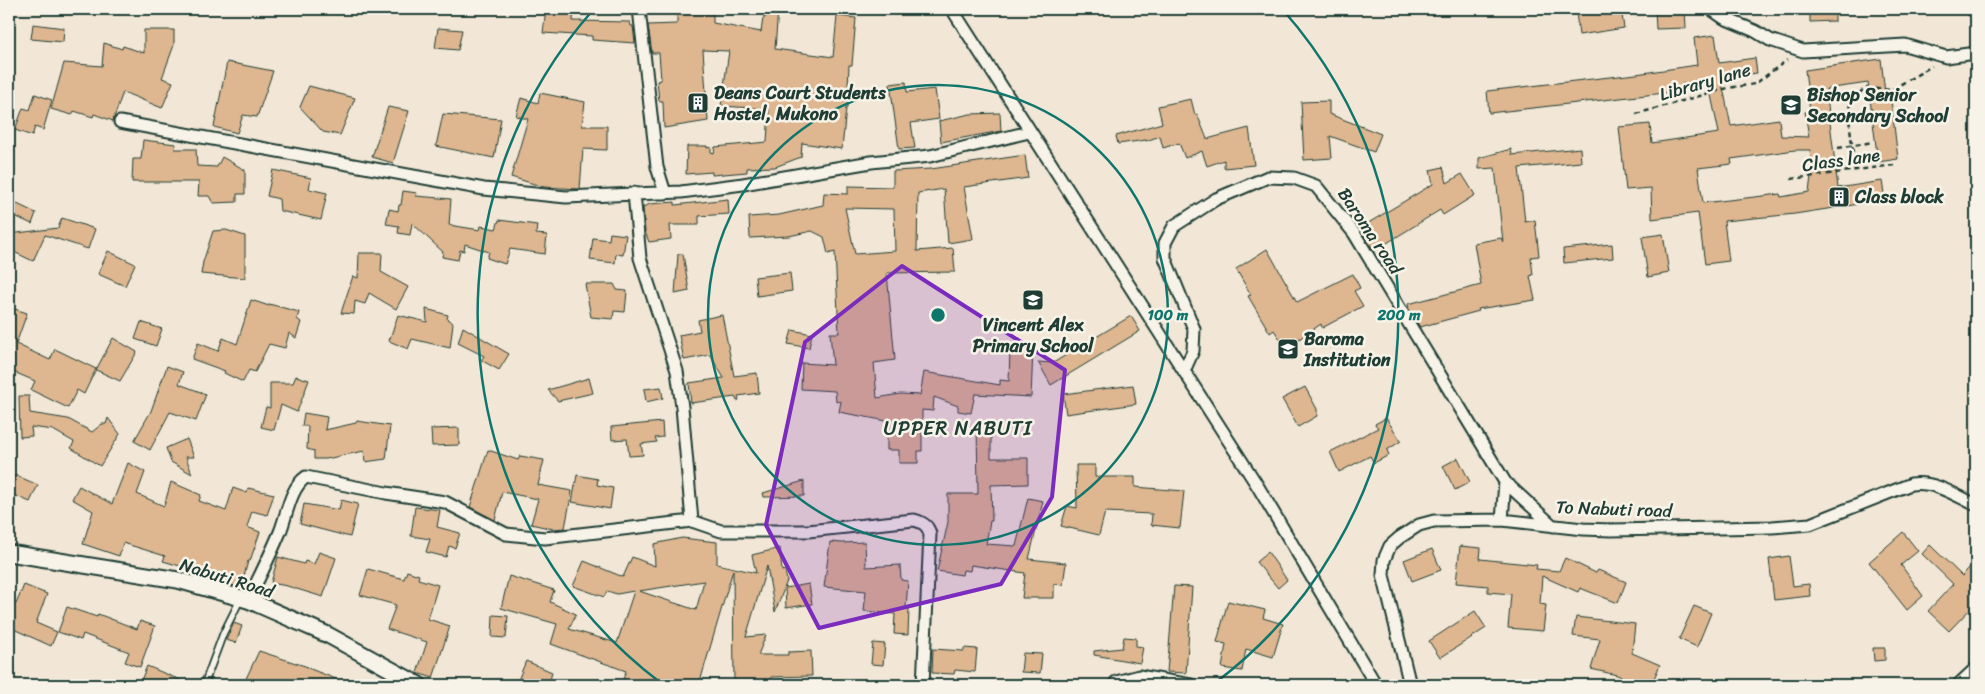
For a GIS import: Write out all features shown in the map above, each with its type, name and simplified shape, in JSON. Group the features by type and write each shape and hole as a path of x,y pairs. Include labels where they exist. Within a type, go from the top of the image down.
{"street":[{"path":"640,9 657,167 665,193"},
{"path":"952,9 1029,132 1257,485 1376,685"},
{"path":"1711,9 1724,18 1756,31 1770,40 1804,51 1905,45 1946,57 1976,52"},
{"path":"1972,9 1976,13"},
{"path":"120,122 500,191 566,197 681,192 743,184 871,162 930,156 1029,132"},
{"name":"Baroma road","path":"1184,371 1193,351 1194,329 1165,258 1165,243 1174,226 1216,198 1268,177 1294,178 1316,186 1354,233 1506,482 1553,526"},
{"path":"634,193 640,258 677,371 692,521"},
{"path":"245,599 267,562 296,488 300,481 306,477 386,493 445,502 506,534 528,537 545,538 692,521 721,531 808,531 914,520 922,522 929,528 930,534 923,685"},
{"path":"1502,520 1506,482"},
{"name":"To Nabuti road","path":"1410,685 1383,574 1384,560 1390,546 1398,538 1419,525 1434,521 1502,520 1611,530 1772,527 1810,524 1911,484 1922,483 1932,485 1976,505"},
{"name":"Nabuti Road","path":"9,553 178,580 245,599 328,635 420,685"},
{"path":"1961,685 1976,671"},
{"path":"1116,682 1138,676 1191,685"}],"lane":[{"path":"204,685 223,634 245,599"}],"path":[{"name":"Library lane","path":"1636,114 1728,88 1754,84 1776,67 1804,51"},
{"path":"1855,170 1848,110 1852,100 1865,88 1891,90 1946,57"},
{"path":"1838,148 1873,142"},
{"name":"Class lane","path":"1791,179 1894,165"}],"highlighted area":[{"path":"902,266 1065,370 1052,497 1001,584 819,628 766,525 805,342"}],"building":[{"path":"546,9 574,9 573,21 630,22 631,26 633,26 635,43 592,40 592,36 543,33"},
{"path":"764,9 778,9 775,49 833,57 837,16 856,18 852,65 849,65 847,108 842,149 802,143 801,157 775,167 747,168 747,172 712,175 712,172 686,174 687,146 711,147 711,152 714,153 715,147 767,142 769,109 721,106 729,51 703,50 708,121 664,128 663,101 659,101 657,81 661,80 659,53 652,53 648,25 677,24 677,12 713,14 713,23 761,32 763,18 765,18"},
{"path":"1604,9 1621,9 1624,28 1579,35 1576,13"},
{"path":"1655,9 1685,9 1686,28 1656,29"},
{"path":"1810,9 1835,9 1835,21 1810,22"},
{"path":"33,24 64,28 63,42 31,39"},
{"path":"438,28 462,30 458,50 435,48"},
{"path":"144,30 174,30 174,45 162,78 173,82 162,108 123,92 113,121 94,114 93,117 74,111 72,115 51,109 64,63 102,66 104,43 122,49 123,46 144,53"},
{"path":"1715,35 1719,63 1755,58 1757,73 1721,78 1731,126 1779,119 1781,136 1809,137 1805,112 1810,111 1805,70 1881,59 1886,101 1891,100 1898,159 1878,162 1868,83 1826,89 1838,188 1882,181 1885,200 1795,214 1724,221 1729,261 1705,264 1698,213 1652,219 1651,188 1626,190 1619,127 1650,124 1652,143 1719,133 1708,81 1682,84 1682,91 1489,113 1487,91 1697,65 1694,38","holes":["1795,150 1810,150 1812,169 1809,192 1781,197 1780,194 1703,203 1698,168 1732,164 1731,159"]},
{"path":"227,62 273,71 257,117 243,115 237,133 214,127"},
{"path":"906,82 907,92 935,89 939,119 911,123 915,148 899,149 890,84"},
{"path":"309,86 355,98 340,135 323,132 300,107"},
{"path":"540,93 585,102 582,126 607,126 607,150 583,149 580,189 544,187 511,177 528,119 516,116 521,98 538,103"},
{"path":"35,94 52,100 43,130 35,127 32,136 15,130 23,108 30,110"},
{"path":"1191,99 1195,115 1197,114 1207,139 1249,128 1254,165 1224,168 1224,160 1207,166 1202,151 1185,158 1179,143 1163,148 1160,136 1146,141 1118,144 1116,136 1162,123 1158,106"},
{"path":"1329,101 1329,114 1381,134 1374,152 1330,136 1332,158 1304,160 1301,102"},
{"path":"388,107 409,111 393,163 372,157"},
{"path":"1000,113 1001,131 941,142 939,121 970,114"},
{"path":"443,114 501,119 494,158 436,146"},
{"path":"143,140 176,144 175,149 196,149 197,166 217,167 222,157 245,170 245,194 237,194 237,202 213,203 209,196 198,196 199,182 132,182 133,159 141,159"},
{"path":"1580,148 1581,162 1519,168 1525,222 1535,220 1539,256 1531,257 1533,275 1530,276 1535,300 1478,309 1479,311 1420,327 1409,310 1408,304 1481,285 1474,243 1501,238 1503,242 1495,168 1479,169 1479,158 1511,149 1512,155"},
{"path":"1025,155 1028,178 964,187 973,239 948,243 944,189 918,193 917,251 953,248 955,272 887,273 895,360 874,363 877,398 900,394 920,395 924,372 1000,385 1000,380 1009,381 1010,349 1033,350 1031,397 975,394 971,413 958,411 958,406 934,397 933,411 922,410 922,451 918,451 918,463 899,463 899,450 887,450 887,421 839,412 841,401 836,402 835,391 801,389 802,363 833,365 830,333 839,333 835,252 828,254 824,237 812,231 789,236 750,238 749,217 779,215 823,205 824,193 848,194 848,186 893,187 893,171 931,169","holes":["845,208 894,209 895,251 855,254"]},
{"path":"1443,167 1447,183 1462,174 1475,195 1443,215 1440,210 1374,251 1360,228 1433,184 1430,170"},
{"path":"273,170 311,178 309,189 327,193 321,220 280,211 279,199 267,196"},
{"path":"403,191 417,193 416,196 451,199 449,225 480,230 481,226 496,229 499,220 537,225 536,234 547,235 545,254 510,249 505,264 487,258 489,252 465,244 464,251 460,250 458,260 442,257 443,252 412,223 410,235 398,233 399,226 386,224 389,209 398,211"},
{"path":"728,199 729,214 699,216 699,225 670,225 671,239 649,242 645,232 643,207 650,204 675,202 675,205"},
{"path":"15,203 36,213 32,224 10,214"},
{"path":"62,218 95,229 88,249 45,235 33,261 14,252 9,253 9,234 58,228"},
{"path":"226,230 245,236 245,278 201,274 213,231"},
{"path":"610,233 626,235 623,255 616,254 615,263 590,260 593,238 609,240"},
{"path":"1663,234 1669,273 1648,277 1642,237"},
{"path":"1612,244 1613,258 1564,263 1563,249"},
{"path":"1267,249 1297,302 1353,274 1360,288 1354,291 1363,306 1322,328 1321,324 1286,348 1274,330 1270,333 1248,296 1251,295 1236,269"},
{"path":"108,251 135,264 125,286 98,274"},
{"path":"359,253 382,253 381,272 408,287 396,309 369,293 365,304 355,301 354,314 341,313 353,276 358,278"},
{"path":"678,254 683,254 689,291 675,294"},
{"path":"790,273 792,291 757,296 755,277"},
{"path":"585,284 614,284 617,290 627,291 625,312 614,311 613,319 591,317"},
{"path":"251,300 299,312 297,319 301,322 296,338 289,333 285,348 269,344 255,372 249,370 243,382 224,373 225,371 192,359 198,343 218,351 223,338 237,344"},
{"path":"9,307 27,313 16,344 50,360 55,349 96,369 84,394 77,390 68,408 31,390 35,381 9,370"},
{"path":"426,309 448,315 447,319 453,323 450,348 412,339 408,349 389,341 398,315 427,322"},
{"path":"722,315 734,376 757,373 759,393 738,396 739,400 737,401 735,397 691,403 689,383 724,378 710,355 684,360 679,335 700,331 698,320"},
{"path":"1131,316 1140,331 1051,385 1038,362 1053,363"},
{"path":"141,322 162,329 156,346 135,339"},
{"path":"463,327 509,354 499,370 481,360 484,356 458,343"},
{"path":"792,330 812,334 809,348 788,344"},
{"path":"113,338 137,352 120,381 96,370"},
{"path":"167,366 183,372 179,384 206,394 196,421 170,412 150,450 134,441 151,411"},
{"path":"296,376 309,380 297,412 281,405 274,430 261,427 266,407 270,408 270,383 293,383"},
{"path":"589,378 593,393 558,401 548,390"},
{"path":"1133,385 1136,404 1066,414 1063,394"},
{"path":"661,387 663,398 646,402 644,389"},
{"path":"1305,387 1317,409 1317,416 1298,427 1282,399"},
{"path":"19,396 29,396 30,413 68,419 92,432 102,424 106,424 108,418 120,434 100,466 71,448 74,442 53,430 31,427 32,436 20,437"},
{"path":"304,413 327,417 325,430 356,423 357,421 390,426 386,459 365,462 364,451 326,459 314,459 314,451 307,449 308,426 302,426"},
{"path":"1386,418 1401,441 1387,450 1389,455 1374,463 1370,456 1339,472 1330,452 1378,428 1375,424"},
{"path":"662,422 663,437 655,438 657,442 641,444 643,455 629,456 627,439 612,440 611,427"},
{"path":"977,422 991,422 991,458 1028,458 1028,484 991,485 992,521 990,521 986,544 1016,546 1028,498 1043,501 1029,559 1066,563 1063,585 1054,584 1054,598 1022,598 1025,573 971,565 970,571 963,570 962,575 937,571 948,522 948,494 978,494"},
{"path":"459,428 459,445 432,446 431,429"},
{"path":"187,439 194,457 186,457 192,474 171,462 166,448"},
{"path":"488,450 518,460 520,456 544,460 538,485 572,491 565,528 553,529 531,524 538,499 502,492 495,520 470,507"},
{"path":"1458,458 1470,482 1455,490 1443,466"},
{"path":"128,463 145,472 137,494 164,506 171,482 201,495 199,501 226,511 233,488 247,493 248,488 274,494 267,515 252,511 247,527 260,532 250,561 248,561 241,588 196,573 197,571 163,561 165,556 123,543 119,556 83,544 93,511 72,499 79,486 112,504"},
{"path":"1076,465 1095,465 1095,477 1135,477 1135,487 1184,491 1180,528 1151,525 1152,514 1105,512 1099,535 1061,526 1067,506 1077,508"},
{"path":"15,475 38,485 30,502 9,493"},
{"path":"577,475 598,479 597,485 613,488 610,509 572,502"},
{"path":"804,481 804,496 764,497 763,493"},
{"path":"341,500 358,504 350,537 300,524 304,504 339,510"},
{"path":"415,507 440,510 437,527 460,533 455,548 449,546 446,557 426,552 430,539 411,536"},
{"path":"1903,532 1918,551 1901,565 1923,596 1907,610 1869,562"},
{"path":"682,538 717,542 717,564 756,573 752,555 780,548 782,571 785,570 787,581 775,612 767,566 746,637 766,635 758,655 788,655 788,652 811,651 812,676 771,677 771,685 734,685 733,570 699,685 621,685 626,671 551,644 557,624 501,608 509,576 554,590 550,602 576,614 569,629 617,643 634,591 617,594 607,591 604,597 573,586 584,561 623,577 632,557 655,566 654,544","holes":["704,581 696,610 639,591"]},
{"path":"830,542 865,542 866,567 900,565 901,580 908,581 906,608 909,608 908,635 894,634 895,614 864,611 866,591 824,587"},
{"path":"1930,545 1962,576 1976,560 1976,603 1949,631 1928,611 1953,584 1922,554"},
{"path":"1460,546 1481,548 1480,559 1537,565 1536,569 1559,571 1565,558 1596,573 1598,570 1626,582 1618,603 1580,588 1578,592 1542,576 1540,604 1546,605 1543,631 1508,628 1511,594 1488,592 1488,586 1456,583"},
{"path":"1432,549 1441,570 1412,581 1404,560"},
{"path":"319,552 336,558 323,597 271,583 278,557 304,564 305,561 314,564"},
{"path":"1268,552 1287,580 1278,588 1256,562"},
{"path":"1789,556 1793,586 1809,584 1810,596 1774,600 1769,559"},
{"path":"368,569 404,579 407,571 419,575 418,579 438,585 428,619 450,626 433,678 417,673 427,642 387,629 396,605 360,595"},
{"path":"809,584 812,604 786,608 785,588"},
{"path":"24,585 47,594 36,623 57,632 51,646 9,627 9,601 16,604"},
{"path":"1174,586 1192,587 1186,673 1167,672"},
{"path":"1228,601 1265,610 1263,618 1283,624 1273,657 1246,649 1242,671 1222,668 1226,644 1217,642"},
{"path":"1694,606 1711,613 1697,647 1679,639"},
{"path":"67,607 97,617 98,614 137,629 140,621 155,626 140,667 125,662 129,652 83,634 81,640 58,632"},
{"path":"1475,611 1486,628 1440,658 1429,641"},
{"path":"493,615 508,616 506,638 492,637"},
{"path":"1576,617 1635,624 1632,653 1660,665 1651,685 1642,685 1617,675 1591,669 1600,639 1573,636"},
{"path":"234,623 242,626 236,643 226,640"},
{"path":"1124,637 1136,638 1136,646 1143,647 1140,663 1094,655 1094,651 1122,648"},
{"path":"873,643 885,644 883,665 871,664"},
{"path":"964,648 977,649 975,672 955,670 954,674 932,673 933,649 964,651"},
{"path":"1873,648 1885,648 1885,660 1874,661"},
{"path":"259,651 308,667 341,681 316,685 243,685"},
{"path":"1023,653 1042,654 1040,673 1021,672"},
{"path":"526,661 552,672 549,685 516,685"},
{"path":"147,666 192,685 139,685"}],"place":[{"name":"Deans Court Students Hostel, Mukono","path":"698,103"},
{"name":"Bishop Senior Secondary School","path":"1791,105"},
{"name":"Class block","path":"1839,197"},
{"name":"Vincent Alex Primary School","path":"1033,300"},
{"name":"Baroma Institution","path":"1288,349"}],"district":[{"name":"UPPER NABUTI","path":"958,428"}]}
